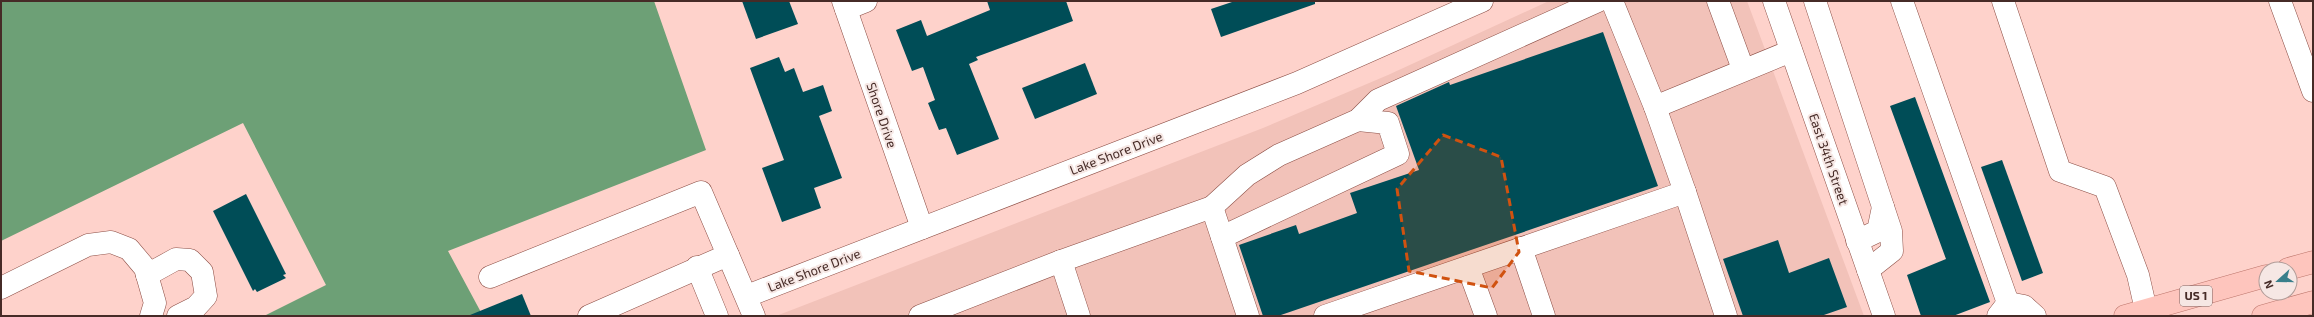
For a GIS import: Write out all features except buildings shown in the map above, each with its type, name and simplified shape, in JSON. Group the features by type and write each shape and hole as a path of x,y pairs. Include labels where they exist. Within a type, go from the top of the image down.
{"main road":[{"path":"2298,266 2313,262"},
{"name":"US 1","path":"2135,313 2258,278"},
{"path":"2263,316 2313,302"}],"street":[{"path":"844,5 866,1"},
{"name":"Lake Shore Drive","path":"751,306 922,228 1297,83 1482,1"},
{"path":"920,316 1061,261 1212,207 1247,175 1279,156 1358,120 1378,100 1598,1"},
{"path":"1612,1 1655,107 1726,316"},
{"path":"1718,1 1743,69"},
{"name":"East 34th Street","path":"1774,1 1884,316"},
{"path":"1815,1 1891,231 1892,251 1868,270"},
{"path":"1902,1 2003,310 2024,306 2035,316"},
{"path":"2003,1 2060,171 2104,188 2138,275 2135,313"},
{"path":"2280,1 2313,91"},
{"name":"Shore Drive","path":"844,5 922,228"},
{"path":"1655,107 1743,69 1791,51"},
{"path":"1222,237 1398,154 1388,123 1358,120"},
{"path":"490,277 701,192 751,306"},
{"path":"1325,316 1685,192"},
{"path":"1212,207 1248,316"},
{"path":"1857,241 1878,231 1883,207"},
{"path":"1,288 88,245 110,242 129,249 145,268 155,302 151,316"},
{"path":"1521,248 1544,316"},
{"path":"589,316 697,267 728,255"},
{"path":"147,275 176,260 190,260 202,272 206,296 196,307 178,316"},
{"path":"1061,261 1079,316"},
{"path":"697,267 717,316"},
{"path":"1468,267 1486,316"}],"highlighted area":[{"path":"1443,135 1501,157 1519,252 1492,288 1409,271 1397,189"}],"shaded area":[{"path":"1,1 654,1 706,150 448,251 483,316 264,316 326,285 243,123 1,241"},
{"path":"1549,1 1747,1 1864,316 776,316 1263,128 1388,75"}]}
